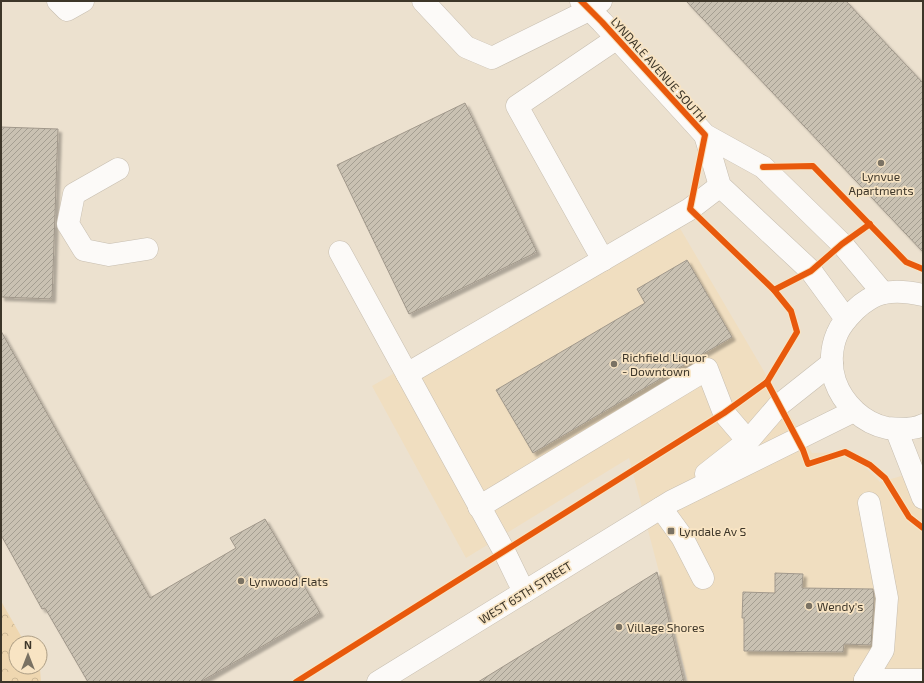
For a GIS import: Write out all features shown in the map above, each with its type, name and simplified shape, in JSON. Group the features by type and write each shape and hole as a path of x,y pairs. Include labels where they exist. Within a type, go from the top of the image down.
{"main road":[{"path":"58,1 67,10 83,1"},
{"path":"423,1 466,47 492,58 590,4"},
{"name":"LYNDALE AVENUE SOUTH","path":"590,4 616,39 705,136 763,167 842,244 883,293"},
{"path":"603,260 517,106 616,39"},
{"name":"LYNDALE AVENUE SOUTH","path":"705,136 720,186"},
{"path":"118,169 74,194 68,224 84,250 109,255 147,249"},
{"path":"407,374 690,209 720,186 812,271 846,319"},
{"path":"340,252 504,551 524,592"},
{"path":"923,295 903,291 883,293 862,303 846,319 838,333 833,348 832,363 835,381 842,397 854,411 866,420 881,426 896,429 919,427 923,425"},
{"name":"WEST 65TH STREET","path":"666,505 748,441 779,405 832,363"},
{"path":"479,507 706,369 724,413 748,441"},
{"name":"WEST 65TH STREET","path":"378,682 666,505 854,411"},
{"path":"896,429 923,498"},
{"path":"868,504 886,598 883,650 866,680 923,680"},
{"path":"666,505 703,578"}],"shaded area":[{"path":"671,213 812,453 853,452 880,482 923,470 923,682 688,682 629,458 466,558 372,386"}],"green space":[{"path":"1,601 20,635 8,635 8,675 40,675 41,682 1,682"}],"building":[{"name":"Lynvue Apartments","path":"686,1 846,1 923,83 923,252"},
{"path":"465,103 537,252 409,314 337,165"},
{"path":"1,127 58,129 52,299 1,297"},
{"name":"Richfield Liquor - Downtown","path":"687,260 732,337 533,453 496,390 645,303 637,289"},
{"path":"1,331 150,598 236,548 230,538 265,519 320,613 200,682 88,682 45,608 42,609 1,535"},
{"name":"Village Shores","path":"657,572 684,682 478,682"},
{"name":"Wendy's","path":"775,573 803,574 802,588 873,589 874,599 871,645 844,644 843,652 744,651 744,618 742,618 743,592 775,593"}],"cycle path":[{"path":"296,682 724,413 767,382 797,332 791,311 774,290 690,209 705,135 581,1"},
{"path":"763,167 813,166 906,262 923,269"},
{"path":"774,290 811,271 842,244 870,224"},
{"path":"767,382 803,450 808,464 845,452 870,465 885,478 909,517 923,528"}],"place":[{"name":"Lynvue Apartments","path":"881,163"},
{"name":"Richfield Liquor - Downtown","path":"614,364"},
{"name":"Lyndale Av S","path":"671,531"},
{"name":"Lynwood Flats","path":"241,581"},
{"name":"Wendy's","path":"809,606"},
{"name":"Village Shores","path":"619,627"}]}
